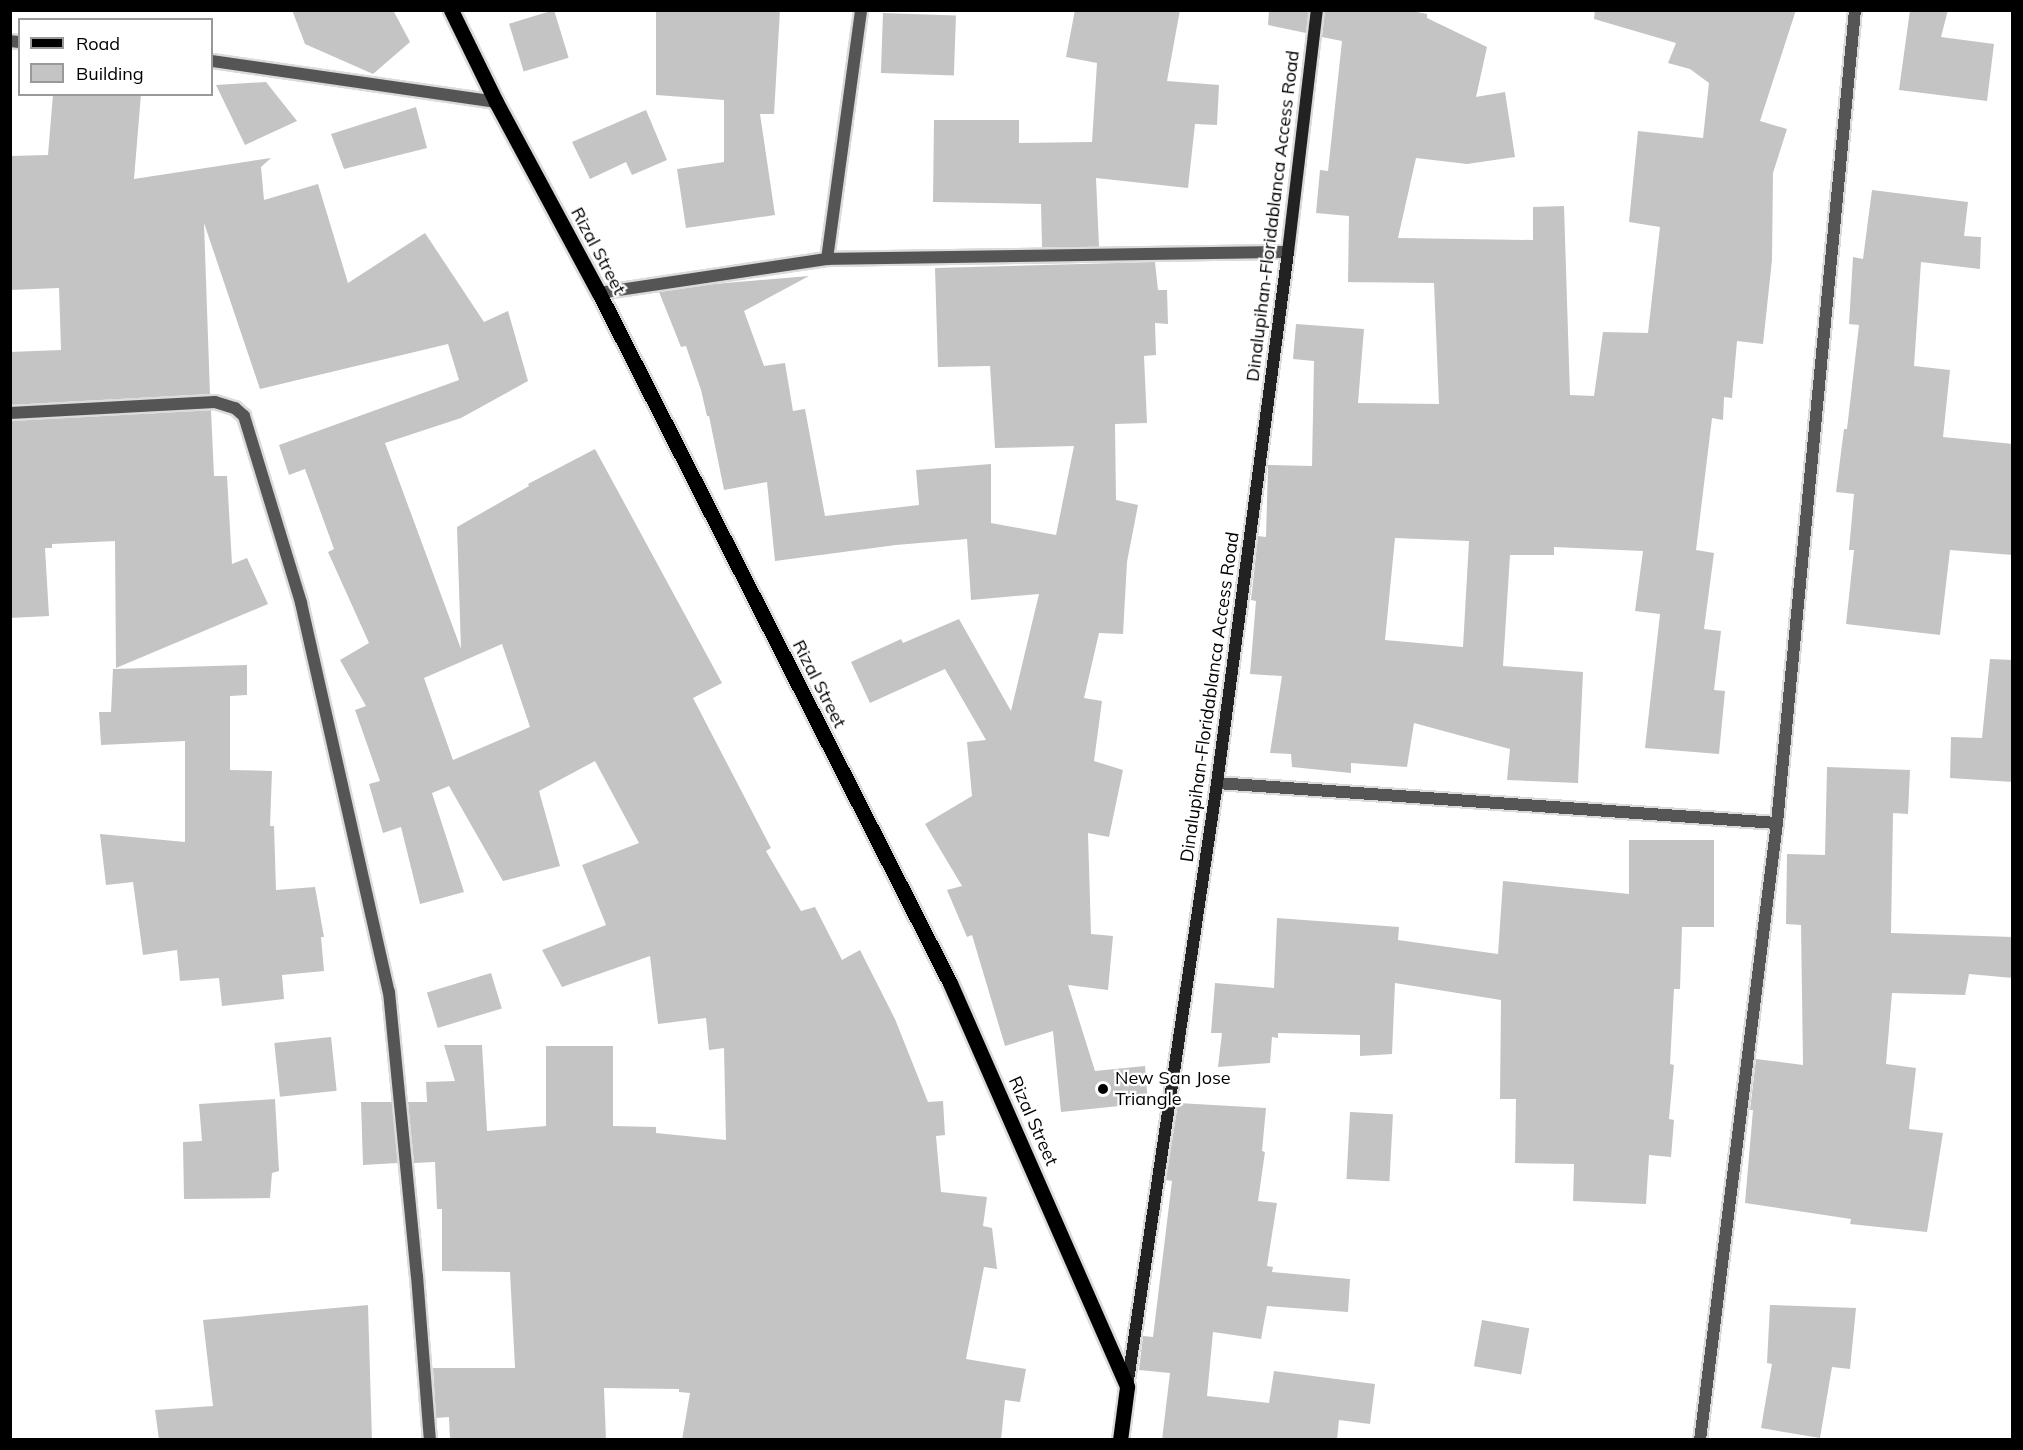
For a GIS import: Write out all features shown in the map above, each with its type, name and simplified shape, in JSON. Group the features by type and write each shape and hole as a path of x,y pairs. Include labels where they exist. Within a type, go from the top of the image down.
{"main road":[{"name":"Rizal Street","path":"451,10 496,102 599,293 950,983 1127,1387"},
{"name":"Dinalupihan-Floridablanca Access Road","path":"1127,1387 1217,783 1288,252 1317,10"},
{"path":"1120,1440 1127,1387"}],"street":[{"path":"827,259 861,10"},
{"path":"1700,1440 1777,823 1855,10"},
{"path":"213,61 496,102"},
{"path":"599,293 827,259 1288,252"},
{"path":"10,413 215,402 235,408 244,417 301,603 389,992 417,1276 430,1440"},
{"path":"1217,783 1777,823"}],"building":[{"path":"292,10 393,10 410,42 373,74 305,44"},
{"path":"554,10 569,58 524,72 509,24"},
{"path":"656,10 780,10 774,114 760,114 775,215 686,228 677,169 724,162 724,100 656,95"},
{"path":"1075,10 1180,10 1167,81 1219,85 1217,125 1195,124 1188,188 1096,178 1099,247 1042,247 1041,204 933,202 934,120 1019,120 1019,143 1092,142 1097,63 1066,57"},
{"path":"1269,10 1309,10 1306,33 1268,25"},
{"path":"1325,10 1406,10 1427,14 1427,18 1487,47 1476,97 1505,92 1515,157 1467,164 1416,158 1398,238 1533,240 1533,207 1564,206 1570,395 1594,396 1603,332 1648,333 1660,227 1629,222 1638,131 1703,138 1709,83 1690,69 1668,63 1676,43 1594,19 1595,10 1796,10 1760,121 1787,129 1773,173 1772,260 1763,344 1737,341 1732,398 1724,397 1723,420 1712,418 1696,550 1714,553 1704,629 1721,631 1714,690 1725,691 1719,754 1645,748 1660,614 1635,611 1643,551 1554,547 1554,555 1510,555 1503,666 1583,672 1578,783 1507,780 1510,749 1414,723 1407,767 1351,763 1351,773 1292,767 1291,754 1270,753 1282,676 1250,674 1256,601 1251,600 1258,536 1266,537 1268,465 1312,466 1314,361 1293,359 1296,324 1364,329 1358,403 1439,404 1434,283 1348,282 1349,216 1316,213 1320,170 1328,171 1342,41 1322,37","holes":["1395,538 1469,541 1463,647 1385,640"]},
{"path":"1910,10 1948,10 1941,37 1994,44 1987,101 1899,90"},
{"path":"883,13 956,16 954,76 881,73"},
{"path":"266,82 297,121 245,145 216,85"},
{"path":"53,96 141,96 134,179 271,158 261,167 264,200 318,184 348,283 425,233 484,322 508,311 528,381 461,418 385,443 461,649 457,527 529,486 528,484 595,449 722,683 693,698 771,848 766,851 801,911 815,907 842,960 860,950 895,1019 928,1102 943,1101 945,1135 936,1136 941,1192 987,1197 983,1226 992,1228 997,1269 984,1267 966,1359 1026,1369 1020,1402 1005,1400 1001,1440 682,1440 690,1393 679,1392 679,1389 604,1388 606,1440 450,1440 449,1417 436,1418 433,1368 515,1368 510,1272 442,1271 442,1209 437,1209 435,1162 414,1163 408,1102 427,1102 426,1082 455,1081 444,1045 482,1045 487,1131 546,1126 546,1046 613,1046 613,1126 656,1127 656,1133 726,1140 724,1048 709,1050 706,1018 658,1024 650,956 562,987 542,950 606,925 582,865 639,843 595,761 539,791 560,866 503,881 449,786 432,793 464,892 420,904 401,827 383,833 369,784 380,781 355,710 366,706 340,660 369,643 328,552 334,549 305,469 289,475 279,445 459,380 448,344 260,389 204,223 210,394 10,405 10,352 61,350 59,288 10,290 10,156 48,155","holes":["502,644 530,727 453,760 424,678"]},
{"path":"416,107 427,148 344,169 331,134"},
{"path":"646,110 667,160 632,175 626,162 590,179 572,142"},
{"path":"1872,190 1968,202 1964,236 1981,237 1980,269 1921,262 1914,366 1950,370 1943,437 2013,444 2013,555 1950,550 1940,635 1846,624 1854,550 1849,550 1854,494 1836,492 1844,429 1847,429 1859,325 1849,324 1853,257 1863,259"},
{"path":"1155,262 1158,290 1167,290 1168,324 1155,323 1156,355 1144,356 1147,423 1115,424 1116,500 1138,505 1127,562 1123,634 1099,633 1084,698 1102,701 1094,761 1123,770 1109,837 1088,833 1091,934 1113,936 1108,990 1068,985 1095,1071 1145,1066 1148,1103 1061,1112 1053,1031 1005,1046 972,935 967,937 947,890 962,886 925,824 972,796 967,742 986,740 945,669 870,703 851,662 901,639 903,643 959,619 1011,711 1039,594 971,600 967,539 896,545 775,561 767,482 724,490 709,416 707,416 701,390 686,346 681,347 659,292 714,284 809,276 744,311 764,366 785,363 793,411 805,409 825,516 919,505 916,470 991,464 991,523 1056,535 1074,446 995,448 990,366 938,367 935,268"},
{"path":"211,410 214,476 227,476 232,564 247,558 268,604 116,668 115,541 52,544 52,548 45,548 49,616 10,618 10,421"},
{"path":"1990,659 2013,660 2013,782 1950,778 1951,737 1982,738"},
{"path":"247,665 247,695 230,696 230,770 272,771 270,826 274,826 276,890 315,887 324,937 321,937 324,971 282,975 284,999 222,1006 219,978 180,981 177,950 143,955 133,882 106,885 100,834 185,842 185,741 101,745 99,712 111,712 113,669"},
{"path":"1827,767 1910,770 1908,814 1893,813 1891,933 2013,937 2013,978 1969,974 1965,995 1892,993 1886,1064 1916,1068 1909,1129 1943,1133 1927,1232 1850,1224 1851,1219 1745,1203 1753,1110 1750,1110 1756,1059 1803,1065 1801,925 1786,924 1787,854 1825,855"},
{"path":"1629,840 1714,840 1714,927 1682,927 1680,989 1674,989 1670,1064 1674,1065 1669,1119 1674,1120 1671,1157 1649,1155 1646,1204 1573,1201 1574,1164 1515,1163 1516,1099 1500,1099 1501,1000 1395,983 1392,1054 1360,1056 1360,1035 1278,1033 1278,1038 1272,1037 1270,1063 1218,1067 1222,1033 1211,1033 1215,983 1274,988 1277,918 1399,927 1398,940 1498,954 1503,881 1629,894"},
{"path":"491,973 502,1008 438,1028 427,993"},
{"path":"331,1037 337,1091 280,1097 274,1043"},
{"path":"275,1099 279,1171 272,1173 270,1198 184,1199 183,1142 202,1141 199,1104"},
{"path":"361,1102 392,1102 398,1163 363,1165"},
{"path":"1178,1103 1266,1108 1262,1151 1265,1152 1258,1201 1277,1203 1267,1266 1273,1267 1272,1272 1350,1279 1348,1312 1267,1306 1261,1339 1213,1332 1207,1396 1269,1403 1274,1371 1375,1384 1370,1424 1339,1420 1337,1440 1162,1440 1170,1373 1139,1370 1143,1336 1153,1337 1172,1181 1166,1180"},
{"path":"1350,1112 1393,1114 1389,1181 1346,1179"},
{"path":"368,1305 372,1440 159,1440 155,1410 213,1406 203,1320"},
{"path":"1770,1305 1856,1308 1850,1369 1832,1367 1820,1438 1761,1428 1772,1364 1767,1363"},
{"path":"1482,1320 1529,1328 1521,1375 1474,1366"}],"place":[{"name":"New San Jose Triangle","path":"1103,1089"}]}
